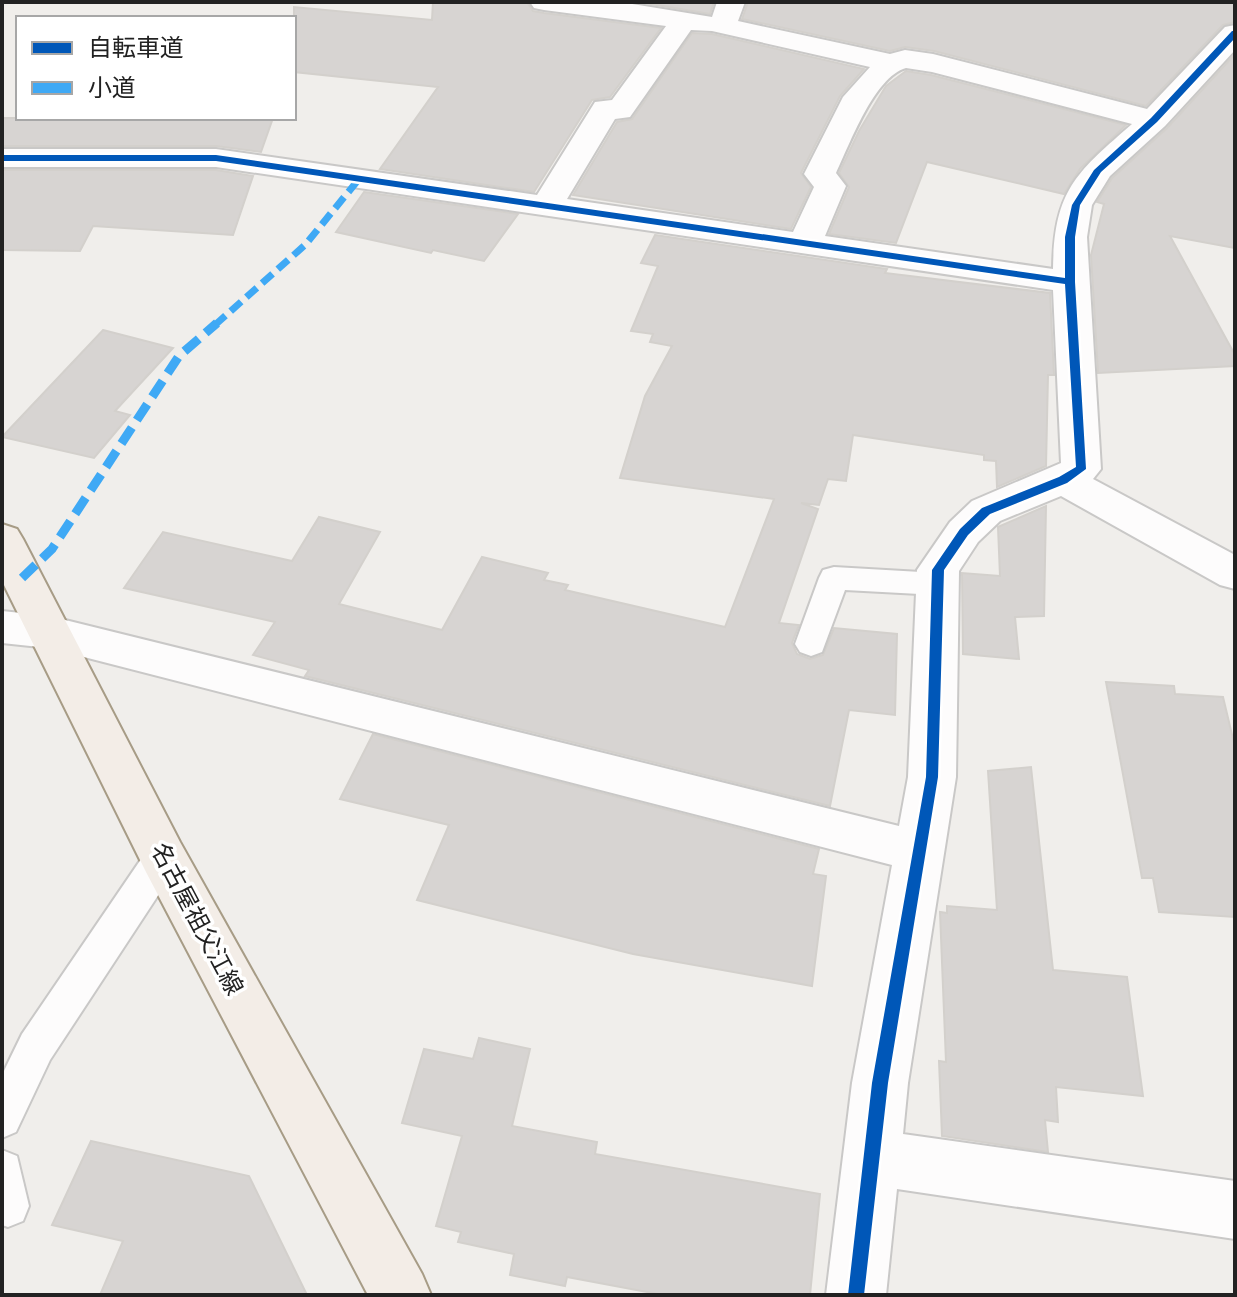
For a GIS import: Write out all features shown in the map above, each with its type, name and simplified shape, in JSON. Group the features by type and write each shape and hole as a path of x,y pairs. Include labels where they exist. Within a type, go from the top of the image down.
{"main road":[{"name":"名古屋祖父江線","path":"2,539 26,629 163,857 401,1295"}],"street":[{"path":"544,2 684,20 727,14 888,64"},
{"path":"544,207 562,184 606,108 619,111 684,20"},
{"path":"856,1295 871,1157 932,777 938,570 964,532 986,511 1063,480 1081,469 1070,282 1070,237 1076,205 1098,170 1154,120 1235,33"},
{"path":"804,245 830,186 820,174 858,97 888,64 905,59 933,63 1154,120"},
{"path":"2,158 216,158 1070,282"},
{"path":"1063,480 1235,574"},
{"path":"26,629 918,851"},
{"path":"871,1157 1235,1210"}],"lane":[{"path":"811,644 834,578 938,584"},
{"path":"2,1118 36,1047 163,857"}],"building":[{"path":"433,2 527,2 533,11 661,28 610,97 592,100 534,192 380,169 438,87 296,72 294,7 432,20"},
{"path":"639,2 714,2 710,14"},
{"path":"748,2 1235,2 1235,22 1223,25 1146,106 934,51 905,47 890,51 742,19"},
{"path":"692,33 712,34 864,69 840,96 801,173 811,187 791,229 573,195 617,122 632,119"},
{"path":"1235,54 1235,248 1170,236 1235,355 1235,366 1098,373 1091,255 1104,204 1097,202 1112,178 1167,128"},
{"path":"906,71 1126,125 1080,169 1064,194 927,162 896,243 829,234 849,187 839,173 886,86"},
{"path":"2,118 272,120 261,152 216,146 2,146"},
{"path":"2,170 216,170 253,176 233,235 93,226 80,251 2,250"},
{"path":"364,192 518,214 484,261 336,232"},
{"path":"655,235 887,269 885,273 1050,293 1054,375 1048,375 1046,466 997,487 996,461 984,460 984,455 853,435 846,481 828,479 819,505 801,503 818,509 779,623 799,625 792,643 797,654 810,659 823,655 834,628 897,634 895,715 849,710 830,806 305,676 309,670 253,655 275,622 124,588 163,532 292,561 319,517 380,532 339,604 442,630 482,557 548,573 544,580 568,585 565,590 725,627 774,499 620,478 645,396 672,346 650,342 653,334 631,331 658,266 641,263"},
{"path":"103,330 173,348 115,411 130,415 94,458 2,437"},
{"path":"1046,506 1044,616 1015,617 1019,659 963,654 962,573 1000,576 998,527"},
{"path":"1106,682 1174,686 1175,694 1223,697 1235,747 1235,917 1159,912 1153,878 1142,878"},
{"path":"373,734 819,849 813,874 826,876 812,986 633,954 417,900 449,825 340,799"},
{"path":"1031,767 1053,970 1127,977 1143,1096 1056,1087 1058,1122 1045,1120 1048,1152 942,1136 939,1061 946,1062 940,912 947,913 947,906 997,910 988,771"},
{"path":"479,1038 530,1049 512,1126 597,1142 595,1154 820,1194 810,1295 663,1295 567,1277 565,1286 510,1275 514,1254 458,1242 461,1232 436,1226 462,1136 402,1123 424,1049 473,1059"},
{"path":"91,1141 249,1176 307,1295 100,1295 123,1241 52,1225"}],"marked path":[{"path":"22,578 52,549 179,356 305,245 359,179"}],"cycle path":[{"path":"856,1295 880,1083 932,777 938,570 964,532 986,511 1063,480 1081,469 1070,282 1070,237 1076,205 1098,170 1154,120 1235,33"},
{"path":"2,158 216,158 1070,282"}]}
